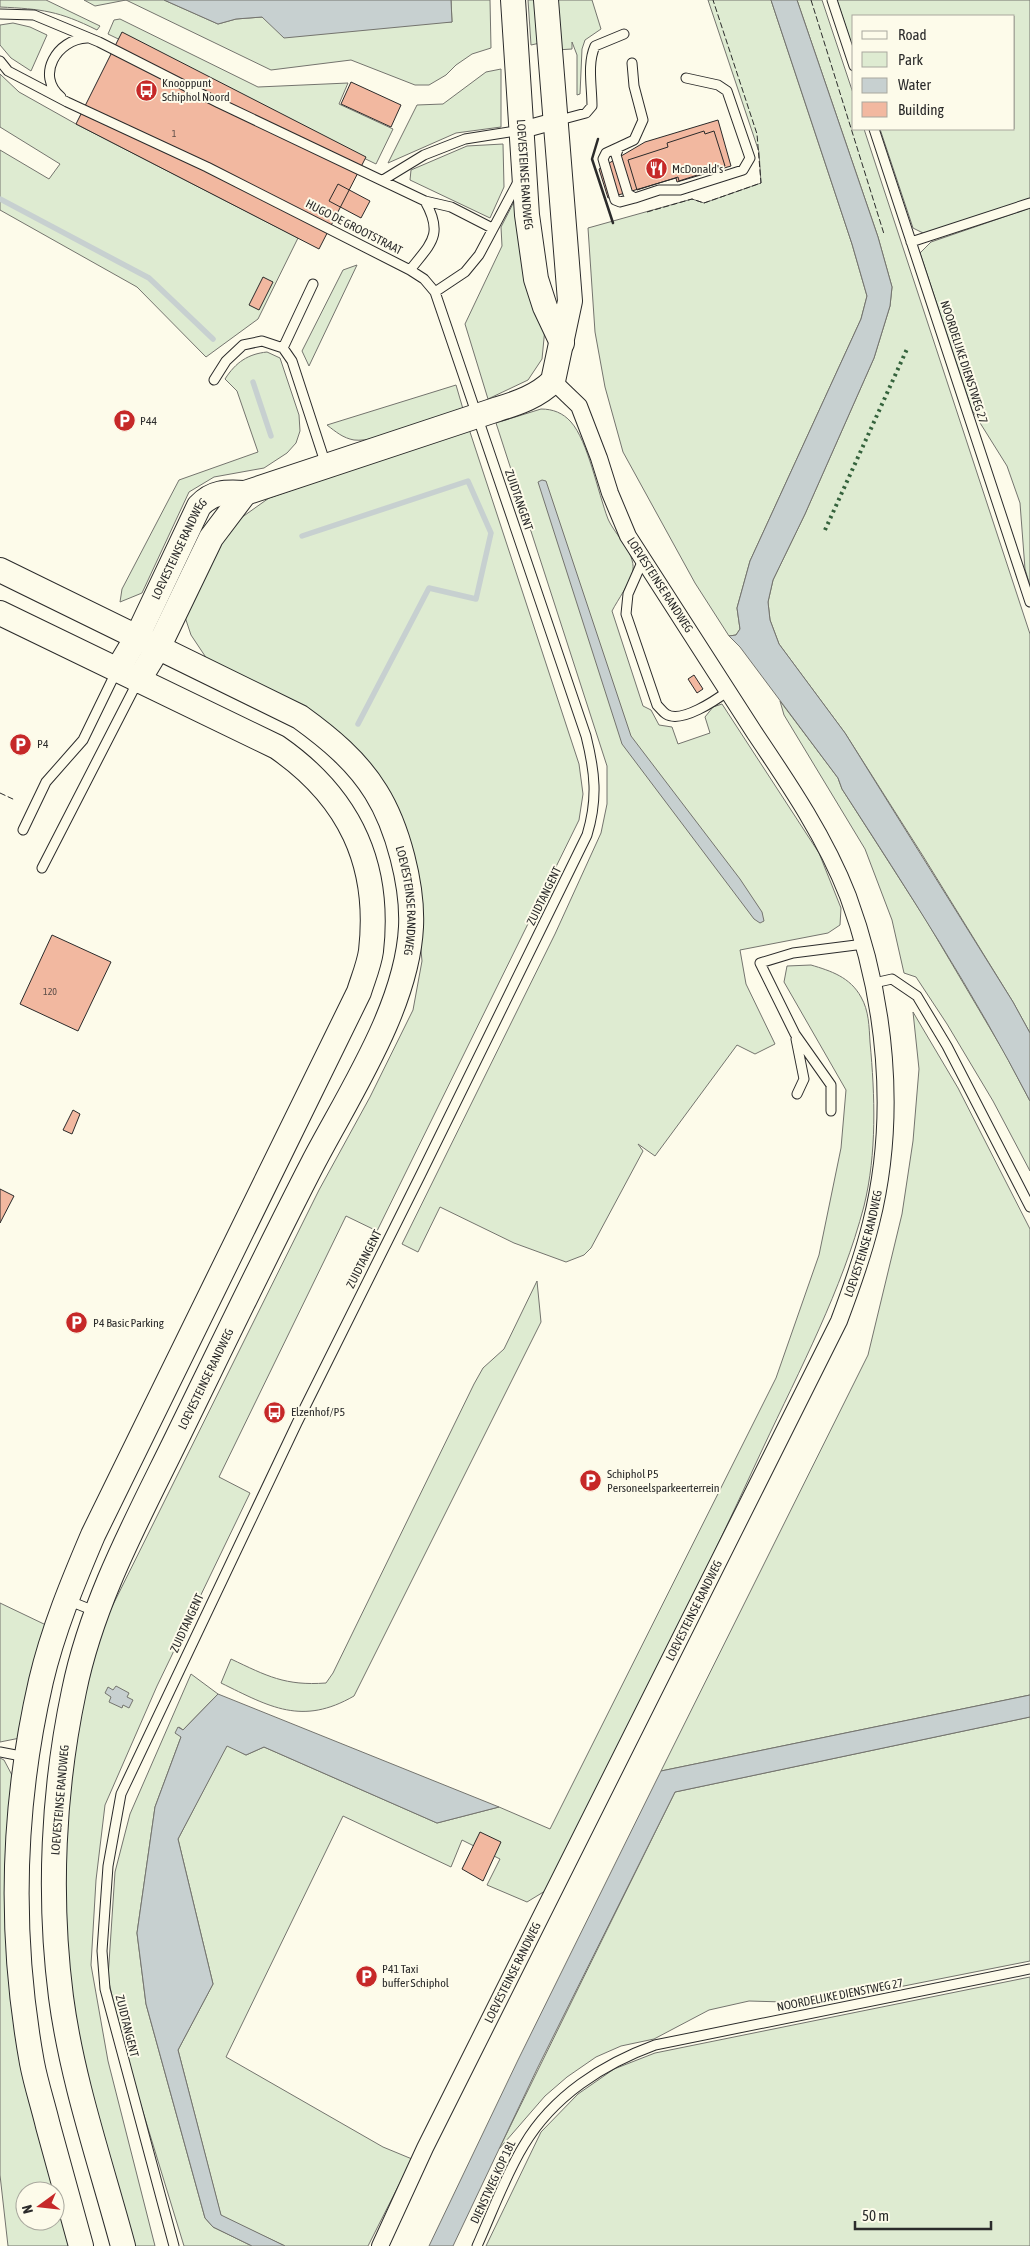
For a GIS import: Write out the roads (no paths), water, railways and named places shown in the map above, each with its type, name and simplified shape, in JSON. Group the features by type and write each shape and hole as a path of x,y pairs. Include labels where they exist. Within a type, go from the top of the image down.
{"street":[{"name":"LOEVESTEINSE RANDWEG","path":"512,0 527,215 536,279 545,307 562,343"},
{"path":"546,0 570,301 552,381"},
{"path":"522,130 555,121"},
{"name":"LOEVESTEINSE RANDWEG","path":"118,669 137,637 199,506 206,499 220,492 245,493 522,401 546,388 552,381 579,406 610,493 628,536 802,804 833,862 847,896 864,944 874,983 883,1045 885,1082 880,1170 872,1221 856,1275 839,1321 434,2130 380,2246"},
{"name":"LOEVESTEINSE RANDWEG","path":"138,681 158,648 211,538 245,493"},
{"name":"LOEVESTEINSE RANDWEG","path":"0,570 300,717 342,749 377,793 397,838 408,884 411,928 392,1011 275,1238 128,1538 97,1612 74,1688 61,1763 55,1845 55,1926 61,1998 74,2068 123,2246"},
{"path":"0,613 277,747 296,760 334,798 356,835 368,871 373,910 371,953 359,992 129,1456 92,1535 66,1600 41,1679 26,1757 18,1839 16,1893 20,1988 32,2066 81,2246"}],"lane":[{"path":"832,0 852,60"},
{"path":"0,14 34,15 90,38 219,103 425,201 451,207 492,228"},
{"path":"555,121 586,113 592,106 591,60 595,46 624,34"},
{"name":"HUGO DE GROOTSTRAAT","path":"67,102 58,95 52,85 50,73 52,61 58,51 67,43 78,38 90,38"},
{"name":"HUGO DE GROOTSTRAAT","path":"0,61 8,71 67,102 207,166 410,270 430,247 435,233 434,217 425,201"},
{"path":"632,63 634,86 643,120 634,140 606,153 603,159 615,200 620,202 660,190 680,190 743,170 750,158 727,91 718,85 686,78"},
{"path":"383,180 424,155 465,139 522,130"},
{"name":"NOORDELIJKE DIENSTWEG 27","path":"874,130 1030,602"},
{"path":"619,147 616,155 628,194 635,198"},
{"path":"435,292 465,272 479,254 525,169"},
{"path":"912,242 1030,203"},
{"name":"ZUIDTANGENT","path":"174,2246 105,1989 102,1951 108,1866 121,1794 305,1407 575,860 587,835 595,811 594,766 586,736 478,416 435,292 424,279 410,270"},
{"path":"283,348 313,284"},
{"path":"214,380 226,361 242,345 262,341 283,348 292,361 326,465"},
{"path":"643,560 628,594 626,614 657,705 666,715 676,718 708,705 728,691"},
{"path":"23,830 46,782 83,740 118,669"},
{"path":"42,868 138,681"},
{"path":"831,1111 831,1085 796,1034 760,963 793,953 864,944"},
{"path":"874,983 892,979 917,996 947,1046 1030,1208"},
{"path":"796,1034 804,1079 797,1094"},
{"path":"66,1600 97,1612"},
{"path":"0,1752 26,1757"},
{"name":"NOORDELIJKE DIENSTWEG 27","path":"655,2045 1030,1969"},
{"name":"DIENSTWEG KOP 18L","path":"477,2246 524,2145 547,2113 588,2077 625,2056 655,2045"}],"water":[{"path":"164,0 451,0 452,22 284,38 262,17 236,19 218,24"},
{"path":"771,0 797,0 878,237 892,287 890,306 874,358 805,514 773,580 768,602 770,620 779,644 845,733 1013,1002 1030,1033 1030,1101 963,982 916,904 842,789 838,778 740,647 729,636 736,635 740,629 737,608 750,561 861,319 867,296 852,244"},
{"path":"546,481 631,736 740,879 762,912 764,921 760,923 754,919 622,744 538,482"},
{"path":"116,1686 129,1693 127,1697 133,1700 129,1708 123,1705 122,1708 109,1702 111,1697 105,1693 108,1687 113,1690"},
{"path":"218,1694 499,1807 437,1823 264,1747 246,1755 227,1746 178,1839 213,1984 178,2050 221,2215 285,2246 252,2246 213,2227 205,2218 146,2004 137,1933 155,1807 181,1737 175,1733 178,1727 183,1730"},
{"path":"1030,1695 1030,1717 675,1792 537,2069 453,2246 429,2246 518,2060 661,1771"}],"waterway":[{"path":"0,199 149,278 213,339"},
{"path":"253,382 271,436"},
{"path":"302,536 468,481 491,533 476,599 429,588 358,724"}],"place":[{"name":"Knooppunt Schiphol Noord","path":"146,90"},
{"name":"McDonald's","path":"656,169"},
{"name":"P44","path":"124,421"},
{"name":"P4","path":"21,744"},
{"name":"P4 Basic Parking","path":"77,1323"},
{"name":"Elzenhof/P5","path":"275,1412"},
{"name":"Schiphol P5 Personeelsparkeerterrein","path":"591,1481"},
{"name":"P41 Taxi buffer Schiphol","path":"366,1976"}]}
